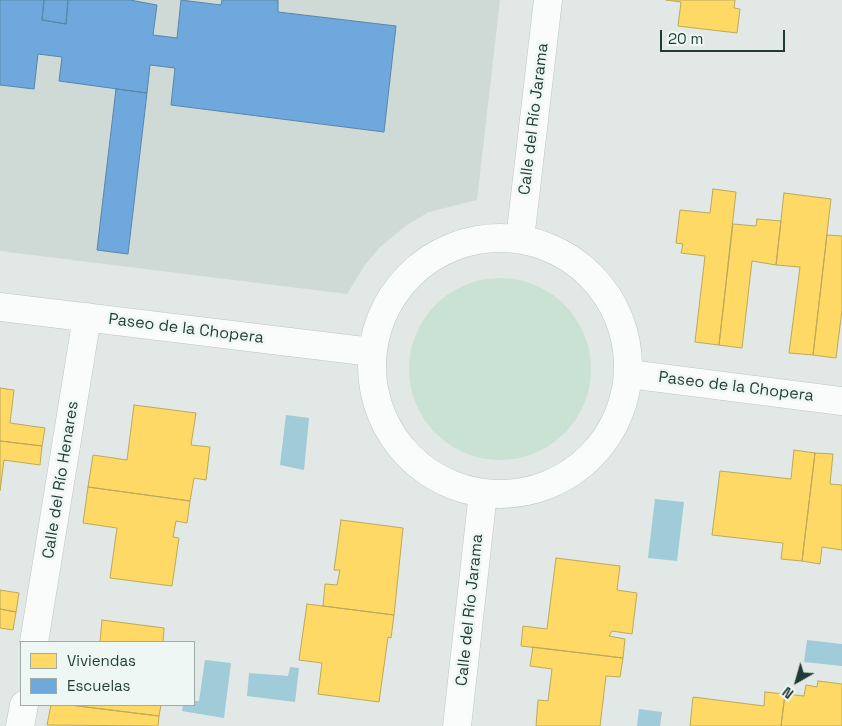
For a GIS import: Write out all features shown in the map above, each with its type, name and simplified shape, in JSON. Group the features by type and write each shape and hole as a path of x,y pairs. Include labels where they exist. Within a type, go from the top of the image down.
{"street":[{"name":"Calle del Río Jarama","path":"520,239 548,0"},
{"path":"479,239 520,239 565,254 601,285 623,327 629,374 620,415 598,451 565,478 525,492 483,493 446,482 412,459 388,428 374,391 372,352 383,312 407,278 433,257 440,252 479,239"},
{"name":"Paseo de la Chopera","path":"0,307 372,352"},
{"name":"Calle del Río Henares","path":"34,641 86,317"},
{"name":"Paseo de la Chopera","path":"629,374 842,401"},
{"name":"Calle del Río Jarama","path":"458,726 483,493"},
{"path":"20,726 24,706"}],"shaded area":[{"path":"0,0 500,0 477,200 429,212 407,225 380,247 365,265 347,294 0,251"}],"green space":[{"path":"509,278 535,284 565,304 585,334 590,351 590,387 585,404 565,434 543,450 527,457 491,460 473,457 457,450 442,440 429,427 419,412 412,396 409,360 412,342 419,326 429,311 442,298 457,288 473,281"}],"water":[{"path":"286,415 309,418 304,470 280,465"},
{"path":"655,499 684,502 677,561 648,558"},
{"path":"807,640 842,644 842,666 804,662"},
{"path":"205,660 231,663 224,718 182,711 183,706 195,706 195,701 199,701"},
{"path":"290,667 299,668 295,702 247,696 249,673 288,676"},
{"path":"639,709 662,712 660,726 637,726"}],"building: Viviendas":[{"path":"666,0 735,0 734,8 740,9 737,33 678,26 681,2"},
{"path":"713,189 736,192 719,345 695,342 705,256 681,253 683,244 676,243 680,210 710,213"},
{"path":"784,193 831,199 813,355 789,353 800,267 776,265"},
{"path":"757,219 781,221 776,265 752,261 742,348 719,345 733,224 756,226"},
{"path":"827,235 842,236 842,310 836,358 813,355"},
{"path":"0,388 14,390 10,423 45,428 42,446 0,441"},
{"path":"134,405 196,413 191,445 210,447 206,480 194,478 190,501 88,487 93,455 127,460"},
{"path":"0,441 42,446 40,465 4,460 0,491"},
{"path":"794,450 815,453 802,561 781,559 783,543 712,535 720,471 791,479"},
{"path":"815,453 833,454 830,484 842,485 842,550 822,547 820,564 802,561"},
{"path":"88,487 190,501 187,523 176,521 173,537 179,538 172,586 110,578 117,528 83,523"},
{"path":"341,520 403,528 394,615 323,606 325,584 337,585 340,570 334,570"},
{"path":"556,558 620,566 617,590 637,593 632,634 612,631 609,636 625,639 623,658 521,646 523,626 547,629"},
{"path":"0,590 19,593 16,612 0,609"},
{"path":"307,604 394,615 391,638 388,637 379,702 318,694 322,663 299,660"},
{"path":"0,609 16,612 13,630 0,628"},
{"path":"102,620 164,628 163,641 100,641"},
{"path":"533,647 623,658 620,677 606,676 600,726 536,726 538,700 548,701 552,669 530,666"},
{"path":"818,681 842,684 842,726 781,726 785,694 804,696 806,685 817,687"},
{"path":"765,692 785,694 781,726 690,726 693,697 764,706"},
{"path":"51,706 78,706 159,716 158,726 47,725"},
{"path":"78,706 161,706 159,716"}],"building: Escuelas":[{"path":"0,0 44,0 42,20 66,24 68,0 130,0 157,5 153,35 177,38 181,0 221,5 222,0 278,0 278,12 396,26 384,132 171,105 175,68 150,65 147,93 59,81 62,57 38,54 34,89 0,85"},
{"path":"44,0 68,0 66,24 42,20"},
{"path":"116,89 147,93 128,254 97,250"}]}
